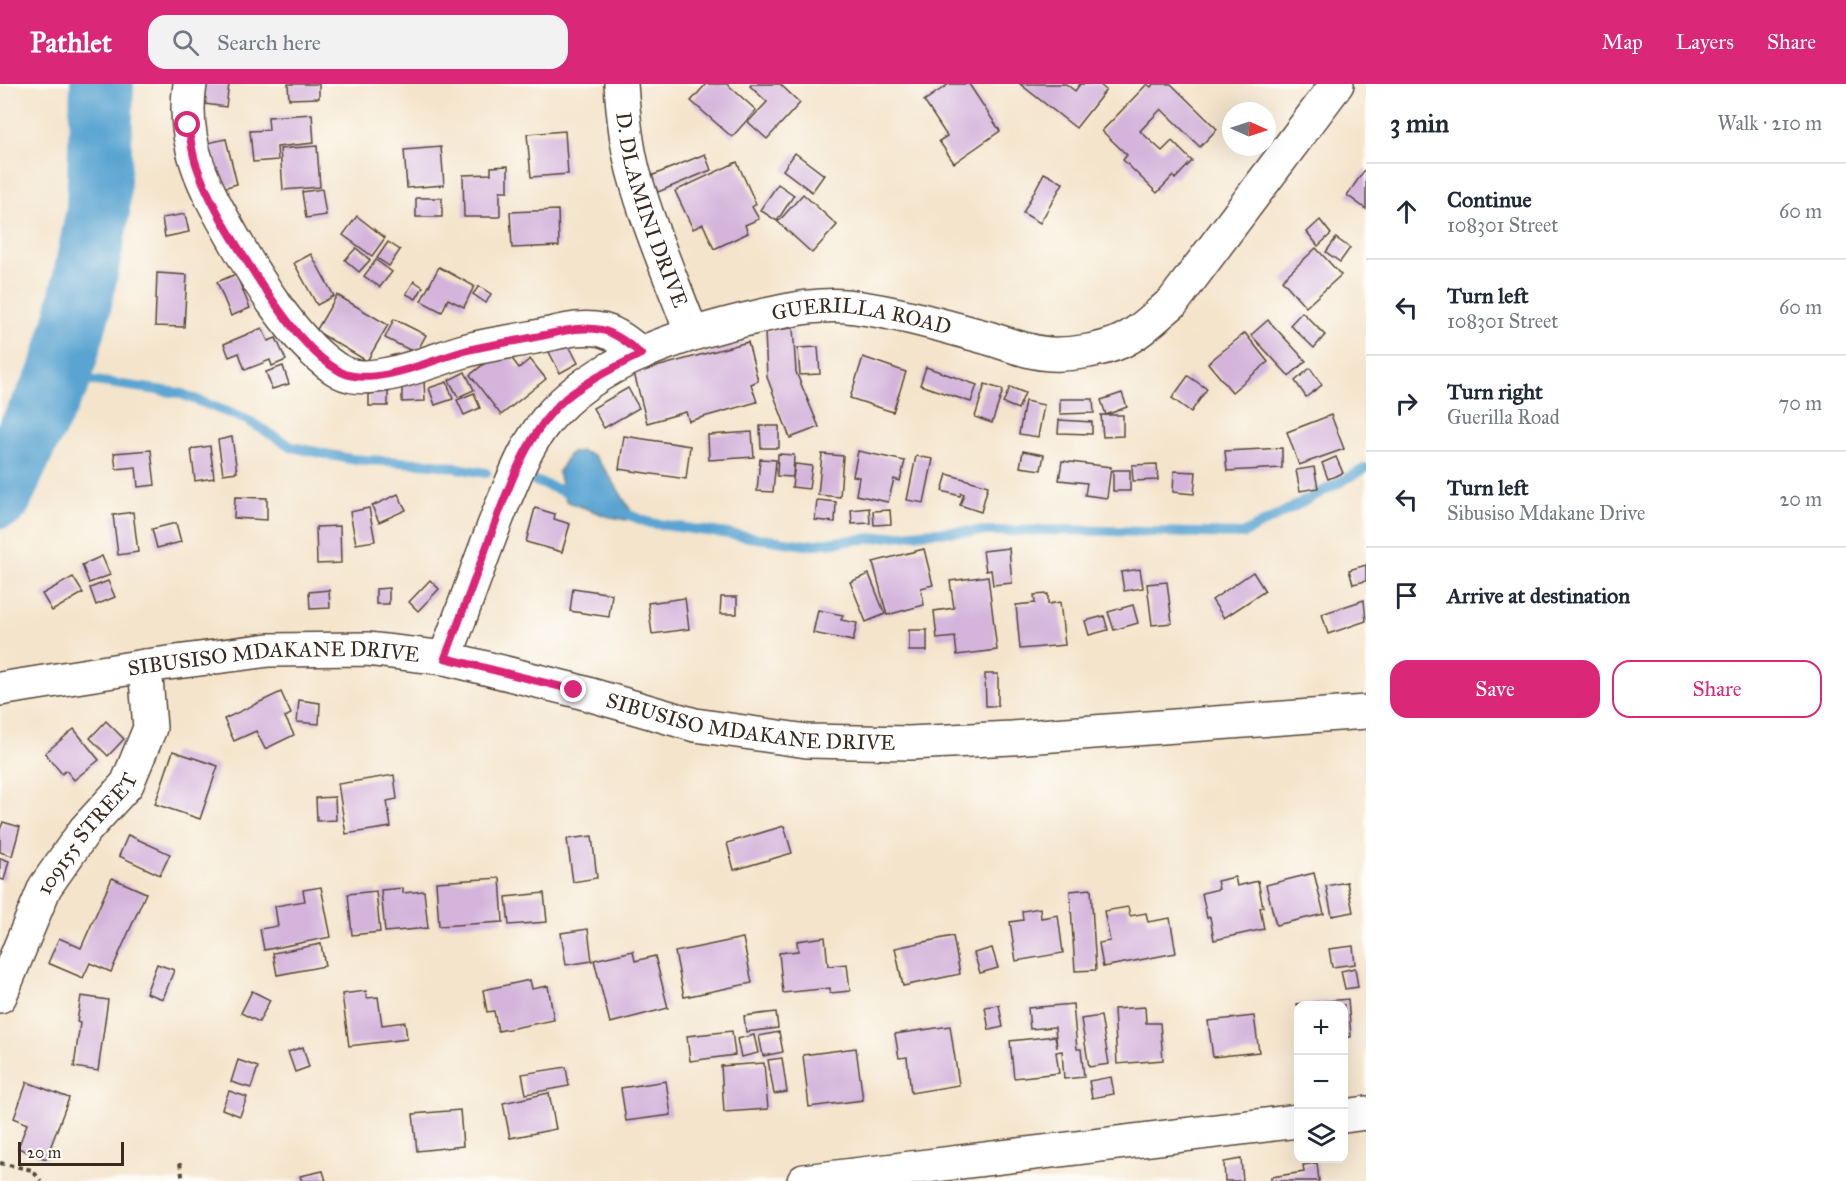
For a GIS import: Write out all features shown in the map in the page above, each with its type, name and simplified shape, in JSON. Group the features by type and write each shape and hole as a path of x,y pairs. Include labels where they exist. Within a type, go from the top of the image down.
{"street":[{"path":"190,84 188,125 195,160 207,191 248,263 286,321 321,358 342,373 366,377 387,375 419,367 464,351 564,330 585,328 604,330 620,338 641,354"},
{"name":"D. DLAMINI DRIVE","path":"621,84 623,115 633,169 649,220 692,334"},
{"name":"GUERILLA ROAD","path":"445,658 524,454 545,422 565,400 593,379 641,354 692,334 787,311 823,306 852,306 887,312 1050,354 1083,352 1120,342 1143,327 1173,302 1336,84"},
{"name":"SIBUSISO MDAKANE DRIVE","path":"0,689 145,666 269,650 367,649 445,658 574,690 695,725 807,741 909,743 1012,738 1366,712"},
{"name":"109155 STREET","path":"0,996 45,887 85,831 127,784 150,728 145,666"},
{"path":"1348,1115 1366,1113"},
{"path":"804,1181 1294,1122"}],"path":[{"path":"180,1162 183,1181"},
{"path":"0,1163 32,1170 41,1181"}],"water":[{"path":"580,451 593,455 609,475 631,511 626,520 606,516 566,501 558,473 569,454"}],"building":[{"path":"194,84 229,84 226,107 191,102"},
{"path":"288,84 319,84 319,98 289,99"},
{"path":"706,84 727,84 756,110 732,137 691,101"},
{"path":"752,84 780,84 800,103 767,139 748,122 767,102 750,86"},
{"path":"949,84 969,84 1000,131 954,163 939,141 947,136 924,101"},
{"path":"1020,84 1066,84 1075,91 1080,84 1099,84 1106,90 1076,128"},
{"path":"1147,84 1151,87 1153,84 1171,84 1217,129 1200,147 1161,109 1140,131 1162,151 1172,141 1192,161 1175,179 1173,176 1157,193 1123,160 1127,155 1102,131"},
{"path":"312,114 314,143 277,147 278,160 253,162 250,131 269,130 268,117"},
{"path":"565,131 568,174 531,177 527,134"},
{"path":"226,139 237,184 216,190 203,144"},
{"path":"317,146 320,187 283,190 280,149"},
{"path":"441,147 444,185 407,188 404,150"},
{"path":"795,153 824,175 812,192 783,170"},
{"path":"705,154 711,170 658,192 651,176"},
{"path":"737,162 756,204 752,207 759,219 745,225 748,233 714,249 703,224 693,229 675,191"},
{"path":"508,166 508,191 500,191 500,217 464,217 463,175 491,174 491,167"},
{"path":"1366,168 1366,209 1347,195"},
{"path":"1044,173 1063,183 1040,223 1023,213"},
{"path":"778,184 794,195 777,221 760,210"},
{"path":"322,189 326,215 306,218 302,192"},
{"path":"803,194 837,225 812,253 778,222"},
{"path":"416,198 442,198 442,217 416,217"},
{"path":"558,210 559,246 512,248 510,212"},
{"path":"185,214 189,232 165,237 162,218"},
{"path":"357,216 385,238 372,256 343,235"},
{"path":"1320,220 1331,234 1318,246 1307,232"},
{"path":"1336,238 1350,248 1340,262 1326,252"},
{"path":"388,242 400,250 389,266 377,258"},
{"path":"356,248 370,260 359,272 345,260"},
{"path":"1316,248 1341,275 1306,307 1282,280"},
{"path":"311,254 334,296 317,305 294,263"},
{"path":"376,260 392,272 380,287 364,276"},
{"path":"439,267 474,286 464,307 448,299 442,312 421,301"},
{"path":"157,273 187,275 184,327 155,326"},
{"path":"236,274 250,308 231,316 217,282"},
{"path":"414,281 423,287 416,299 406,294"},
{"path":"479,286 491,294 486,303 473,294"},
{"path":"337,295 388,325 367,361 316,331"},
{"path":"1302,312 1325,335 1314,348 1290,325"},
{"path":"394,319 426,335 416,353 385,338"},
{"path":"1268,320 1306,361 1289,376 1251,335"},
{"path":"262,328 268,341 276,338 286,360 272,366 270,360 245,370 239,353 229,357 224,344"},
{"path":"793,328 796,372 819,427 790,438 767,377 765,331"},
{"path":"1245,333 1268,362 1232,392 1208,363"},
{"path":"567,342 578,363 560,373 549,352"},
{"path":"748,342 758,381 751,384 757,402 689,421 686,412 647,423 634,373"},
{"path":"818,347 820,374 800,375 798,348"},
{"path":"504,348 519,368 530,359 546,379 501,415 470,375"},
{"path":"863,357 906,372 893,412 850,398"},
{"path":"283,366 289,384 272,389 266,372"},
{"path":"926,367 977,385 971,402 920,385"},
{"path":"1310,368 1322,385 1306,397 1295,381"},
{"path":"465,372 474,390 458,397 449,380"},
{"path":"1188,376 1207,389 1191,412 1172,398"},
{"path":"424,381 425,401 402,402 402,382"},
{"path":"447,382 453,399 435,405 429,388"},
{"path":"985,384 1003,390 992,423 975,417"},
{"path":"388,387 388,406 369,406 369,388"},
{"path":"1010,387 1025,393 1018,409 1003,403"},
{"path":"628,388 639,408 604,428 593,408"},
{"path":"474,393 480,408 464,415 457,400"},
{"path":"1122,393 1127,407 1106,415 1101,400"},
{"path":"1060,399 1093,399 1094,413 1060,414"},
{"path":"1025,401 1044,405 1038,437 1019,434"},
{"path":"1101,415 1123,415 1123,436 1103,437"},
{"path":"1331,415 1344,449 1299,465 1287,432"},
{"path":"1059,420 1092,422 1092,434 1058,433"},
{"path":"760,426 779,426 779,448 761,448"},
{"path":"752,432 754,457 709,460 708,435"},
{"path":"624,436 690,446 686,479 619,469"},
{"path":"232,437 237,472 223,474 218,440"},
{"path":"210,446 214,478 195,481 191,449"},
{"path":"1282,448 1282,468 1227,471 1225,451"},
{"path":"151,450 155,485 138,487 136,467 116,469 114,453"},
{"path":"858,451 905,461 900,481 894,479 888,502 856,495 859,477 853,476"},
{"path":"1023,451 1044,455 1041,470 1020,467"},
{"path":"778,454 794,455 793,477 777,476"},
{"path":"822,454 843,456 840,497 818,495"},
{"path":"916,456 933,459 924,503 907,500"},
{"path":"1336,457 1343,473 1328,479 1322,463"},
{"path":"760,459 776,460 773,492 757,491"},
{"path":"1062,461 1111,467 1107,498 1085,495 1087,483 1059,480"},
{"path":"795,464 812,466 809,489 792,487"},
{"path":"1157,464 1158,480 1133,481 1132,465"},
{"path":"1314,467 1318,488 1300,491 1296,470"},
{"path":"1113,470 1130,470 1130,491 1113,491"},
{"path":"1174,471 1196,472 1194,494 1173,492"},
{"path":"947,474 988,486 981,512 960,505 964,494 961,493 960,496 942,491"},
{"path":"398,494 406,510 379,522 372,506"},
{"path":"235,497 267,498 267,520 234,518"},
{"path":"817,500 836,502 835,522 815,520"},
{"path":"369,508 375,541 356,544 350,512"},
{"path":"535,508 555,514 554,519 570,524 562,552 526,542"},
{"path":"869,508 870,523 852,524 851,510"},
{"path":"890,510 891,524 874,525 873,511"},
{"path":"133,512 138,552 118,555 113,515"},
{"path":"176,523 181,542 157,548 152,529"},
{"path":"340,526 341,563 317,564 316,527"},
{"path":"1009,548 1012,583 993,585 991,570 986,571 983,551"},
{"path":"924,549 933,585 921,588 924,605 887,615 873,562"},
{"path":"102,556 110,575 89,583 82,565"},
{"path":"1366,565 1366,581 1353,584 1349,570"},
{"path":"1140,569 1143,588 1124,591 1121,572"},
{"path":"1253,572 1265,591 1224,618 1212,600"},
{"path":"869,574 885,614 866,622 850,582"},
{"path":"988,576 997,650 957,655 955,637 937,639 934,611 954,608 950,581"},
{"path":"73,577 83,593 52,611 42,594"},
{"path":"430,580 439,589 418,611 409,602"},
{"path":"108,581 115,597 96,605 90,588"},
{"path":"1167,582 1172,623 1152,625 1147,584"},
{"path":"389,588 389,604 376,604 376,589"},
{"path":"573,588 612,594 609,617 570,611"},
{"path":"329,590 330,608 310,609 309,592"},
{"path":"1048,594 1048,604 1060,602 1065,645 1020,649 1016,605 1035,603 1034,595"},
{"path":"721,597 737,597 737,614 720,614"},
{"path":"685,598 689,629 652,634 648,603"},
{"path":"1364,600 1366,621 1328,634 1322,614"},
{"path":"1133,605 1138,623 1114,630 1108,612"},
{"path":"818,610 843,615 841,620 857,623 853,641 813,633"},
{"path":"1104,616 1108,630 1089,635 1085,621"},
{"path":"909,630 927,630 927,651 909,651"},
{"path":"985,674 998,674 998,706 986,706"},
{"path":"281,692 291,714 285,717 294,735 265,749 256,731 234,741 224,719"},
{"path":"299,700 320,703 319,724 297,722"},
{"path":"106,721 124,739 108,756 90,738"},
{"path":"74,729 99,760 74,780 66,770 62,774 45,753"},
{"path":"173,751 218,766 200,819 155,804"},
{"path":"394,775 397,799 387,801 391,827 346,834 338,784"},
{"path":"335,797 336,820 317,821 316,798"},
{"path":"3,822 20,827 12,856 0,852 0,830"},
{"path":"784,826 792,853 734,870 727,843"},
{"path":"128,835 170,854 160,875 119,856"},
{"path":"592,836 597,878 573,882 567,839"},
{"path":"0,858 9,861 4,880 0,879"},
{"path":"1314,873 1324,914 1276,925 1266,885"},
{"path":"1235,877 1237,886 1258,881 1264,929 1214,940 1210,917 1207,918 1202,893 1219,889 1217,881"},
{"path":"112,878 146,893 111,972 90,963 83,978 48,963 59,938 81,948"},
{"path":"500,878 503,922 439,926 436,882"},
{"path":"1347,882 1353,912 1332,916 1326,886"},
{"path":"321,887 331,937 264,950 260,929 278,926 275,906 305,901 303,890"},
{"path":"403,888 403,893 424,891 428,928 385,932 381,890"},
{"path":"1091,889 1096,970 1075,971 1070,891"},
{"path":"376,891 380,932 352,935 348,894"},
{"path":"544,893 547,922 509,925 506,897"},
{"path":"1128,907 1130,916 1146,913 1148,922 1170,918 1176,953 1103,967 1099,943 1110,941 1104,911"},
{"path":"1040,908 1041,918 1058,915 1063,953 1016,961 1010,922 1023,920 1022,911"},
{"path":"588,929 592,961 566,965 561,933"},
{"path":"953,936 960,974 903,986 895,948"},
{"path":"825,937 828,966 847,964 850,991 830,993 830,988 783,993 779,953 798,951 797,941"},
{"path":"743,938 752,983 684,997 675,952"},
{"path":"321,944 325,966 277,975 273,953"},
{"path":"1353,946 1355,964 1332,967 1329,949"},
{"path":"992,948 998,968 980,973 974,953"},
{"path":"633,951 635,961 655,956 668,1008 610,1023 594,960"},
{"path":"157,964 174,970 163,999 146,993"},
{"path":"1355,968 1358,987 1345,989 1341,971"},
{"path":"530,980 532,989 548,986 554,1020 498,1031 494,1011 487,1012 483,990"},
{"path":"252,991 270,1000 259,1022 241,1013"},
{"path":"366,991 367,998 378,997 382,1025 405,1022 407,1039 349,1046 342,994"},
{"path":"81,996 108,1000 98,1071 74,1067"},
{"path":"1348,999 1351,1037 1348,1037 1348,1001 1328,1001"},
{"path":"1073,1004 1077,1049 1081,1049 1084,1077 1064,1079 1062,1051 1056,1052 1059,1073 1014,1078 1010,1041 1055,1036 1057,1048 1055,1027 1030,1029 1028,1008"},
{"path":"999,1005 1003,1027 989,1030 985,1007"},
{"path":"1145,1007 1146,1023 1160,1023 1163,1060 1117,1064 1114,1009"},
{"path":"776,1012 778,1028 746,1032 744,1016"},
{"path":"1101,1016 1109,1064 1089,1067 1081,1019"},
{"path":"1254,1016 1259,1052 1213,1057 1208,1021"},
{"path":"950,1026 959,1085 911,1093 907,1057 899,1058 895,1034"},
{"path":"732,1031 735,1055 690,1061 687,1036"},
{"path":"779,1032 783,1052 763,1056 759,1036"},
{"path":"754,1035 758,1053 741,1057 737,1039"},
{"path":"303,1047 309,1067 295,1072 288,1052"},
{"path":"856,1048 863,1100 809,1107 803,1055"},
{"path":"782,1058 787,1092 774,1094 768,1060"},
{"path":"238,1060 258,1067 251,1088 231,1082"},
{"path":"764,1063 768,1109 724,1112 721,1066"},
{"path":"566,1067 569,1086 526,1094 522,1074"},
{"path":"1111,1077 1114,1094 1092,1098 1089,1081"},
{"path":"666,1081 671,1115 626,1121 621,1088"},
{"path":"27,1082 69,1098 46,1159 18,1148 27,1124 14,1118"},
{"path":"229,1091 247,1097 240,1116 222,1109"},
{"path":"549,1093 556,1129 510,1138 503,1103"},
{"path":"460,1110 463,1146 417,1151 413,1114"},
{"path":"1241,1159 1243,1181 1225,1181 1224,1162"},
{"path":"1317,1163 1319,1181 1271,1181 1271,1177 1304,1172 1303,1165"},
{"path":"323,1171 326,1181 302,1181 300,1176"}],"waterway":[{"path":"0,497 24,443 60,376 78,312 98,211 102,84"},
{"path":"60,376 179,393 247,420 292,447 350,459 435,464 486,473"},
{"path":"616,510 650,523 806,545 932,532 1063,530 1243,534 1366,468"},
{"path":"535,481 576,496"}],"route":[{"path":"188,125 195,160 207,191 248,263 286,321 321,358 342,373 366,377 387,375 419,367 464,351 564,330 585,328 604,330 620,338 641,354 593,379 565,400 545,422 524,454 445,658 574,690"}]}
